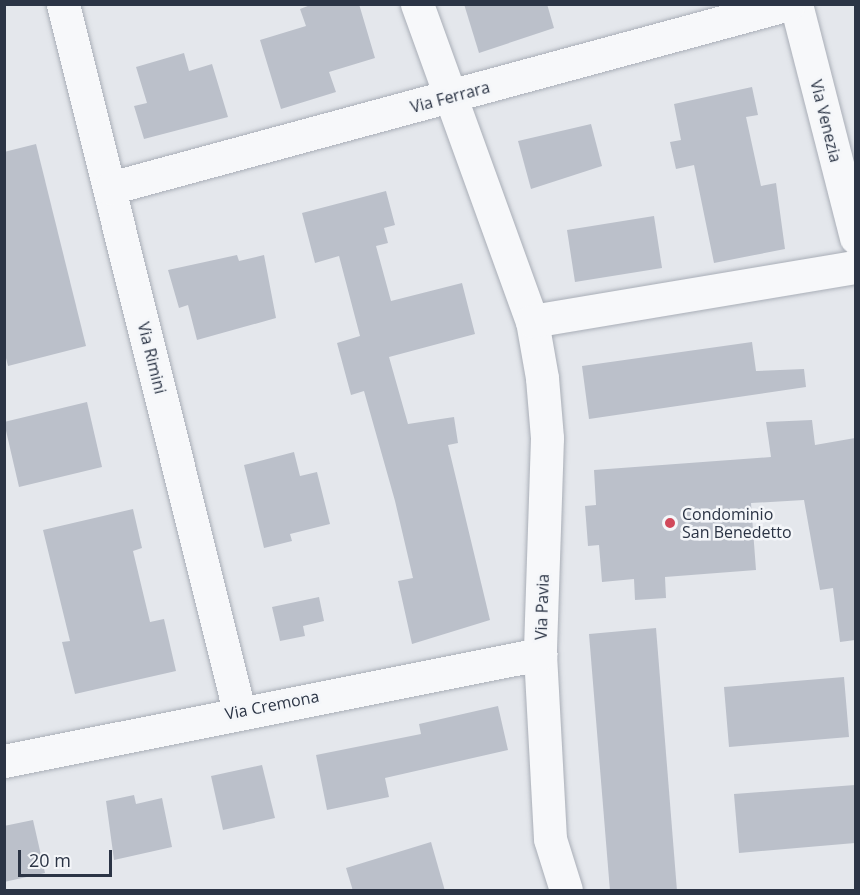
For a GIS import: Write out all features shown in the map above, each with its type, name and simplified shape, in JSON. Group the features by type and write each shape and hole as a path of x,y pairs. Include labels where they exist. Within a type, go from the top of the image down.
{"street":[{"name":"Via Rimini","path":"63,4 239,711"},
{"name":"Via Pavia","path":"417,4 532,321 547,438 540,654 550,839 566,891"},
{"name":"Via Ferrara","path":"110,189 789,4"},
{"name":"Via Venezia","path":"796,4 855,237"},
{"path":"532,321 855,267"},
{"name":"Via Cremona","path":"4,761 239,711 540,654"}],"building":[{"path":"313,4 359,4 375,58 329,72 336,92 281,109 260,40 306,26 300,9"},
{"path":"464,4 547,4 554,28 479,53"},
{"path":"184,53 189,71 212,64 228,117 144,139 134,106 147,103 136,67"},
{"path":"752,87 758,115 746,117 761,186 776,183 785,249 714,263 694,165 676,169 670,142 681,140 674,104"},
{"path":"591,124 602,166 531,189 518,141"},
{"path":"36,144 86,346 8,366 4,350 4,152"},
{"path":"386,191 395,225 384,228 388,243 376,246 391,301 462,283 475,334 389,357 408,424 454,417 458,443 448,445 490,620 412,644 398,581 413,578 395,501 364,391 351,395 337,343 360,336 339,256 315,263 302,213"},
{"path":"654,216 662,268 575,282 567,230"},
{"path":"237,255 239,261 264,255 276,318 197,340 188,305 179,308 168,270"},
{"path":"752,342 756,371 804,369 806,387 589,419 582,366"},
{"path":"87,402 102,467 19,487 4,422"},
{"path":"812,420 815,445 855,438 855,640 840,642 833,588 820,590 804,500 751,503 756,570 665,577 666,598 635,600 634,579 602,582 599,545 588,546 585,506 596,505 594,470 771,457 766,422"},
{"path":"294,452 300,476 317,472 330,524 290,534 292,541 264,548 244,465"},
{"path":"133,509 142,548 133,551 150,622 164,619 176,671 75,694 62,642 70,641 43,530"},
{"path":"319,597 324,621 303,626 305,636 280,641 272,607"},
{"path":"656,628 677,891 610,891 589,634"},
{"path":"844,677 849,737 729,747 724,687"},
{"path":"498,706 508,750 385,778 389,797 327,810 316,755 421,734 419,724"},
{"path":"262,765 275,818 223,830 211,776"},
{"path":"855,785 855,843 739,853 734,794"},
{"path":"134,795 136,804 162,798 172,847 114,860 106,801"},
{"path":"33,820 45,873 4,882 4,826"},
{"path":"431,842 445,891 353,891 346,868"}],"place":[{"name":"Condominio San Benedetto","path":"670,523"}]}
